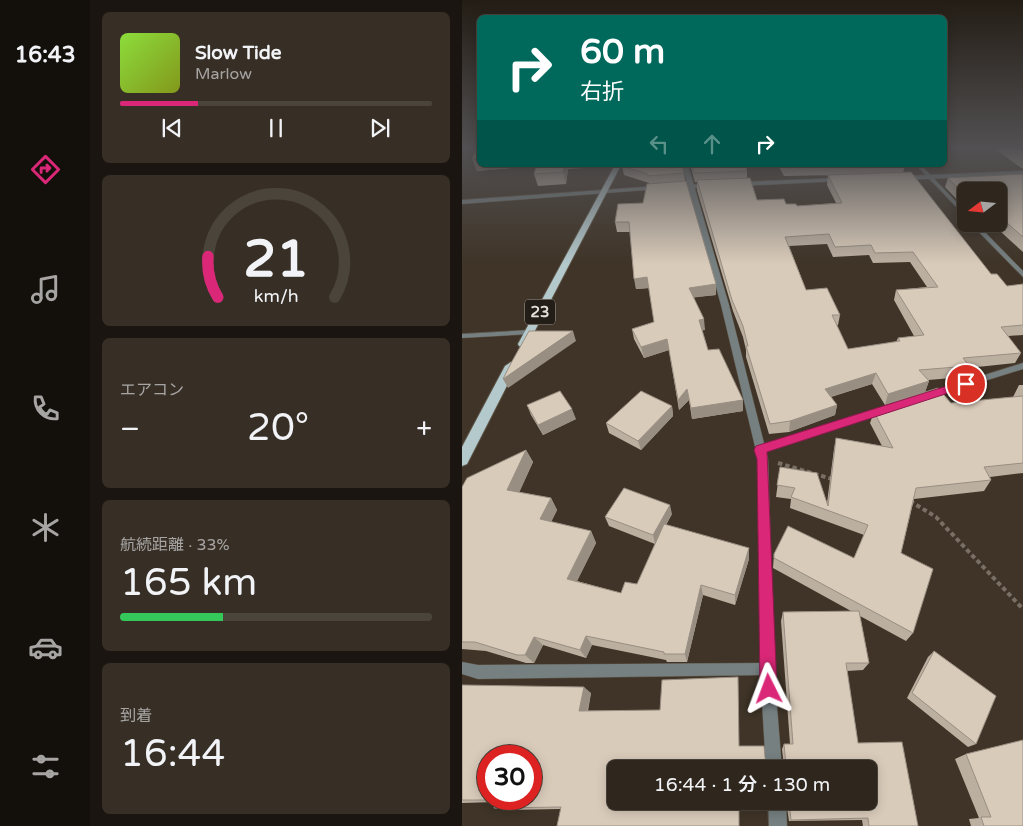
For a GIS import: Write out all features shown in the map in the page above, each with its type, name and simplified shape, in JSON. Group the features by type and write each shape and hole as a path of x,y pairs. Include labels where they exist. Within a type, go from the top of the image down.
{"main road":[{"name":"23","path":"462,460 606,188"}],"street":[{"path":"462,202 662,188"},
{"path":"672,188 676,188"},
{"path":"691,188 725,305 762,454 767,669 773,760"},
{"path":"777,810 778,826"}],"lane":[{"path":"940,188 957,206"},
{"path":"981,232 1022,276"},
{"path":"462,336 529,332"},
{"path":"920,399 1022,366"},
{"path":"762,454 910,402"},
{"path":"462,668 478,672 767,669"}],"path":[{"path":"762,454 836,480"},
{"path":"900,498 909,501 936,517 1022,609"}],"building":[{"path":"646,188 688,188 716,284 689,288 704,319 699,320 708,350 719,349 743,400 691,408 687,389 678,400 667,339 641,347 632,329 654,322 647,277 634,279 629,222 615,222 618,204 643,203"},
{"path":"699,188 753,188 757,200 784,199 786,204 796,204 797,206 842,203 834,188 923,188 991,274 997,274 1007,286 1023,284 1023,325 1001,327 1021,353 963,358 969,366 919,370 929,381 888,394 876,373 825,389 837,405 790,421 770,424 746,346 748,346 743,326 732,300","holes":["829,234 835,247 871,245 875,253 913,252 938,287 896,290 924,335 898,338 900,341 848,349 832,315 840,315 827,288 806,290 785,237"]},
{"path":"1007,188 1023,188 1023,237 1007,223"},
{"path":"529,331 573,331 503,379 510,365"},
{"path":"938,388 951,403 1023,396 1023,463 984,467 991,480 916,488 901,553 933,569 913,633 774,558 774,554 788,526 854,558 868,525 791,497 795,488 777,485 780,467 817,473 828,506 836,438 893,448 874,412 898,408 894,402"},
{"path":"560,391 572,409 538,425 527,405"},
{"path":"641,391 672,406 638,441 606,423"},
{"path":"526,450 507,490 551,498 540,519 591,531 567,579 621,593 625,582 637,584 664,524 749,548 735,595 701,585 685,654 664,654 664,652 586,636 580,650 534,637 525,655 517,655 475,642 462,642 462,487 467,478"},
{"path":"624,488 670,505 653,535 605,517"},
{"path":"859,611 869,663 846,663 858,743 902,742 918,826 869,826 868,818 791,820 790,810 877,810 877,760 786,760 784,744 793,744 783,612"},
{"path":"934,651 996,696 976,744 912,693"},
{"path":"738,677 739,746 764,746 765,760 607,760 607,810 739,810 739,826 557,826 561,807 542,807 542,745 477,745 477,800 462,800 462,685 584,687 579,711 660,710 662,680"},
{"path":"1023,740 1023,826 984,826 981,817 991,817 966,754"}],"route":[{"path":"769,689 763,459 760,450 966,384"}]}
